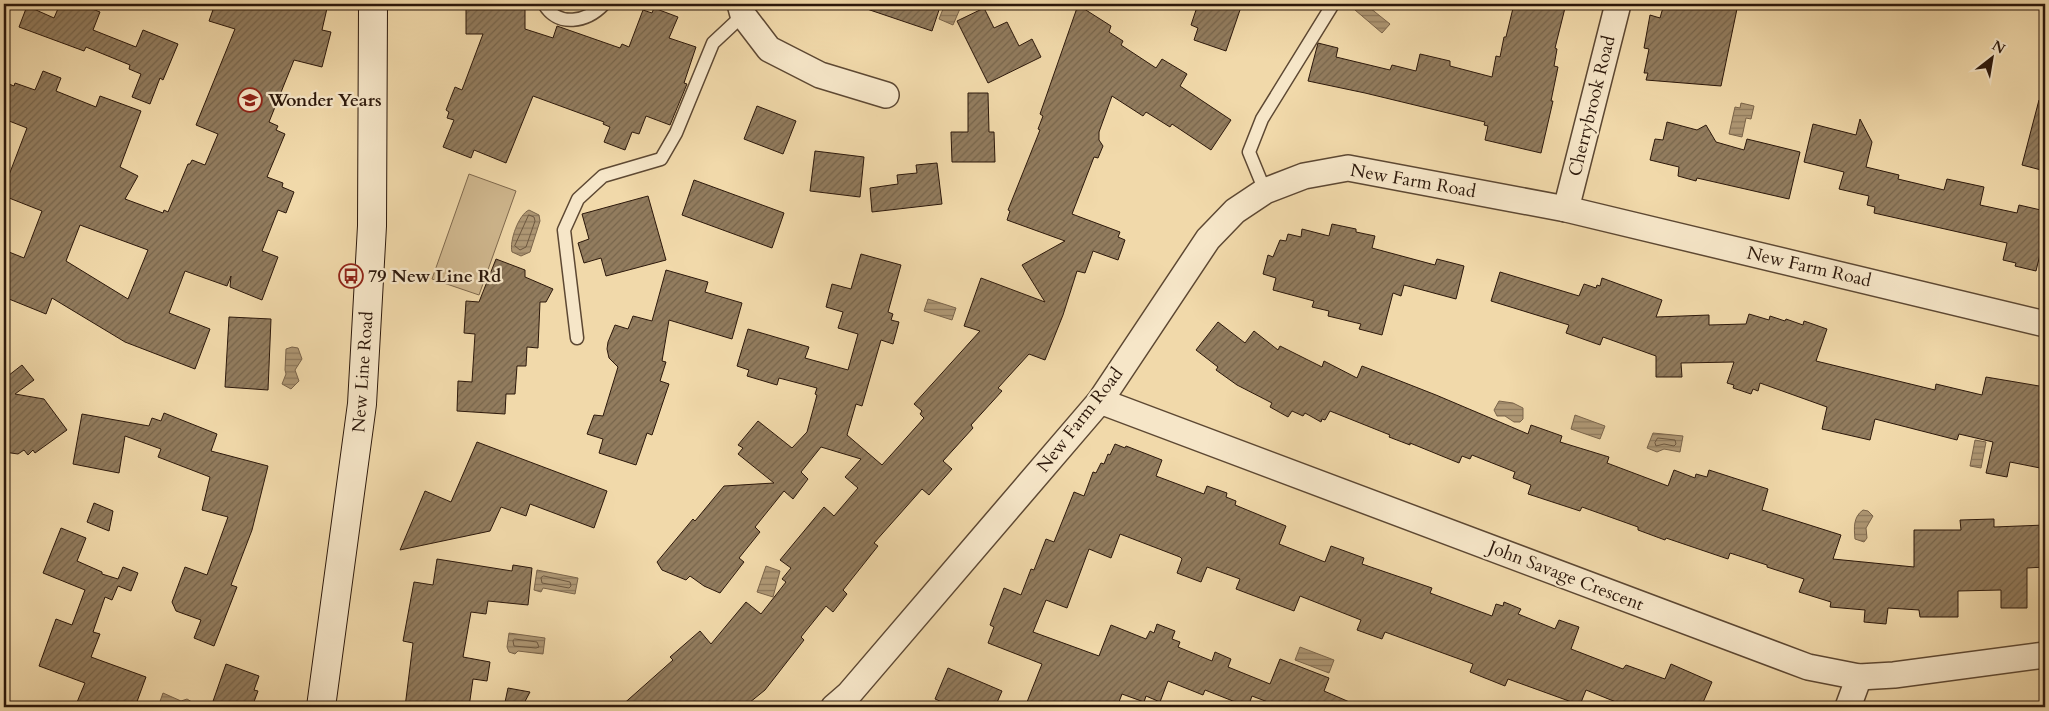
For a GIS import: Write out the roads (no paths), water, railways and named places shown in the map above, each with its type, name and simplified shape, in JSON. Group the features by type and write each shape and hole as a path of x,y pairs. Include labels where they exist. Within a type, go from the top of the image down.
{"main road":[{"name":"New Line Road","path":"321,707 362,404 372,226 374,4"}],"street":[{"name":"Cherrybrook Road","path":"1566,209 1618,4"},
{"path":"742,9 770,49 820,75 886,95"},
{"name":"New Farm Road","path":"849,703 1100,401 1208,239 1235,211 1265,191 1304,176 1348,168 1566,209 2045,324"},
{"name":"John Savage Crescent","path":"1100,401 1808,666 1859,677 1894,675 2045,656"},
{"path":"1848,707 1859,677"}],"lane":[{"path":"544,4 548,10 569,22 588,17 604,4"},
{"path":"1265,191 1249,152 1262,119 1334,4"},
{"path":"577,338 564,230 578,199 603,176 661,158 676,133 712,43 742,9"}],"water":[{"path":"945,4 962,4 953,25 939,19"},
{"path":"1360,4 1365,4 1390,24 1382,33 1355,10"},
{"path":"1741,103 1754,106 1751,119 1746,118 1742,137 1729,134 1735,107 1740,108"},
{"path":"529,210 539,215 540,221 530,252 521,256 512,252 512,241 518,222"},
{"path":"928,299 956,308 952,320 924,311"},
{"path":"298,348 302,359 295,370 299,381 291,389 282,384 286,374 286,349"},
{"path":"1499,401 1513,403 1523,408 1523,419 1520,422 1514,422 1505,416 1497,416 1494,410"},
{"path":"1575,415 1605,426 1600,439 1571,429"},
{"path":"1653,433 1683,436 1680,452 1664,449 1657,452 1647,448"},
{"path":"1975,440 1986,442 1981,468 1970,466"},
{"path":"1863,510 1868,511 1873,516 1866,528 1867,538 1864,542 1855,539 1854,531 1857,516"},
{"path":"766,566 780,571 773,597 757,592"},
{"path":"537,570 578,578 575,594 543,588 541,592 534,590"},
{"path":"509,633 545,638 543,654 518,651 515,654 509,652 507,647"},
{"path":"1300,647 1334,660 1329,673 1295,660"},
{"path":"163,693 181,701 187,699 192,702 189,707 158,707"}],"place":[{"name":"Wonder Years","path":"250,100"},
{"name":"79 New Line Rd","path":"351,276"}]}
